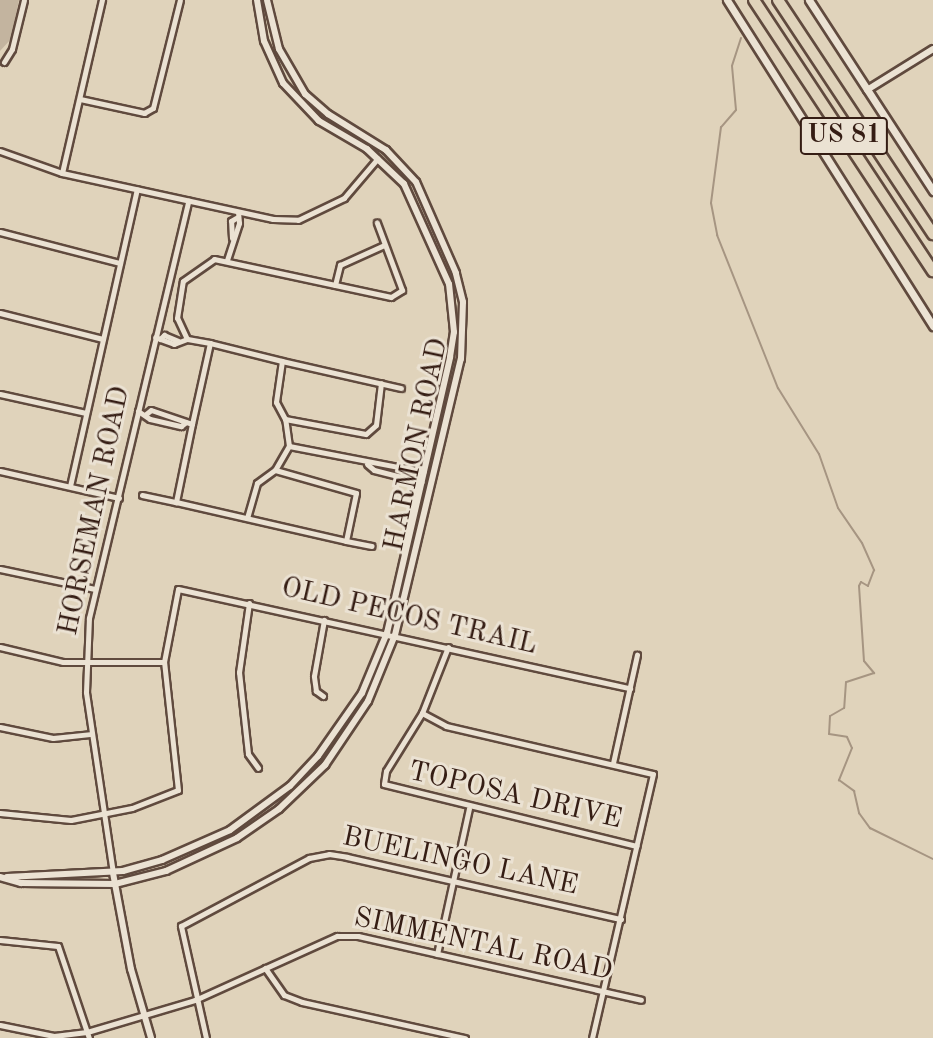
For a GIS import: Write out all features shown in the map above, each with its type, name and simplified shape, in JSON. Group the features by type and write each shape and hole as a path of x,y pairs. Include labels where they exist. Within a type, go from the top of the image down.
{"highway":[{"name":"US 81","path":"754,0 933,271"},
{"name":"US 81","path":"778,0 933,234"}],"main road":[{"path":"727,0 933,326"},
{"path":"809,0 933,191"}],"street":[{"path":"4,62 12,49 24,0"},
{"path":"62,173 102,0"},
{"path":"80,99 144,113 153,108 180,0"},
{"name":"HARMON ROAD","path":"2,877 27,872 113,873 199,846 257,812 290,786 318,757 362,693 387,633 450,357 453,306 449,284 417,204 378,158 319,121 284,83 264,41 257,0"},
{"name":"HARMON ROAD","path":"2,877 21,883 115,884 205,855 237,838 299,791 351,730 395,635 461,359 463,302 456,273 416,182 386,150 328,114 305,94 279,49 267,0"},
{"path":"867,90 933,49"},
{"path":"0,151 62,173 188,201 237,215 298,220 324,211 344,198 378,158"},
{"path":"70,486 137,189"},
{"name":"HORSEMAN ROAD","path":"151,1038 113,873 90,734 84,662 95,589 158,338 188,201"},
{"path":"227,260 232,238 237,235 237,215"},
{"path":"187,339 177,318 183,281 214,260 227,260 391,297 401,290 377,223"},
{"path":"0,232 120,263"},
{"path":"335,285 340,265 384,244"},
{"path":"0,313 103,339"},
{"path":"158,338 174,344 187,339 210,343 401,388"},
{"path":"176,502 189,423 210,343"},
{"path":"247,518 257,483 275,470 289,446 285,419 275,392 282,361"},
{"path":"285,419 366,434 376,425 381,383"},
{"path":"0,394 86,412"},
{"path":"138,411 146,414 151,410 189,423"},
{"path":"289,446 368,464 379,461 424,472"},
{"path":"368,464 374,470 421,482"},
{"path":"275,470 356,493 346,541"},
{"path":"0,471 118,498"},
{"path":"142,495 372,546"},
{"path":"0,569 95,589"},
{"name":"OLD PECOS TRAIL","path":"164,662 178,589 630,688"},
{"path":"249,603 239,672 248,754 258,768"},
{"path":"323,696 317,691 314,676 324,620"},
{"path":"448,647 422,713 446,726 653,774 592,1038"},
{"path":"0,648 84,662 164,662 178,790 160,799 104,815 49,820 0,813"},
{"path":"613,763 637,655"},
{"name":"TOPOSA DRIVE","path":"422,713 386,771 384,784 469,808 638,846"},
{"path":"0,727 53,738 90,734"},
{"path":"437,954 469,808"},
{"name":"BUELINGO LANE","path":"195,1000 181,926 309,858 329,854 621,919"},
{"name":"SIMMENTAL ROAD","path":"0,1025 54,1036 88,1035 144,1014 195,1000 337,936 358,936 641,1000"},
{"path":"0,940 58,946 88,1035"},
{"path":"265,968 284,995 302,1002 465,1038"},
{"path":"195,1000 206,1038"}],"shaded area":[{"path":"0,0 19,0 11,39 0,51"}],"waterway":[{"path":"741,38 732,66 736,110 721,127 711,203 717,235 778,388 819,454 838,508 862,543 874,570 868,586 861,582 859,586 864,661 874,673 846,682 844,708 830,716 829,734 847,737 852,748 839,780 854,791 859,813 870,828 933,859"}]}
